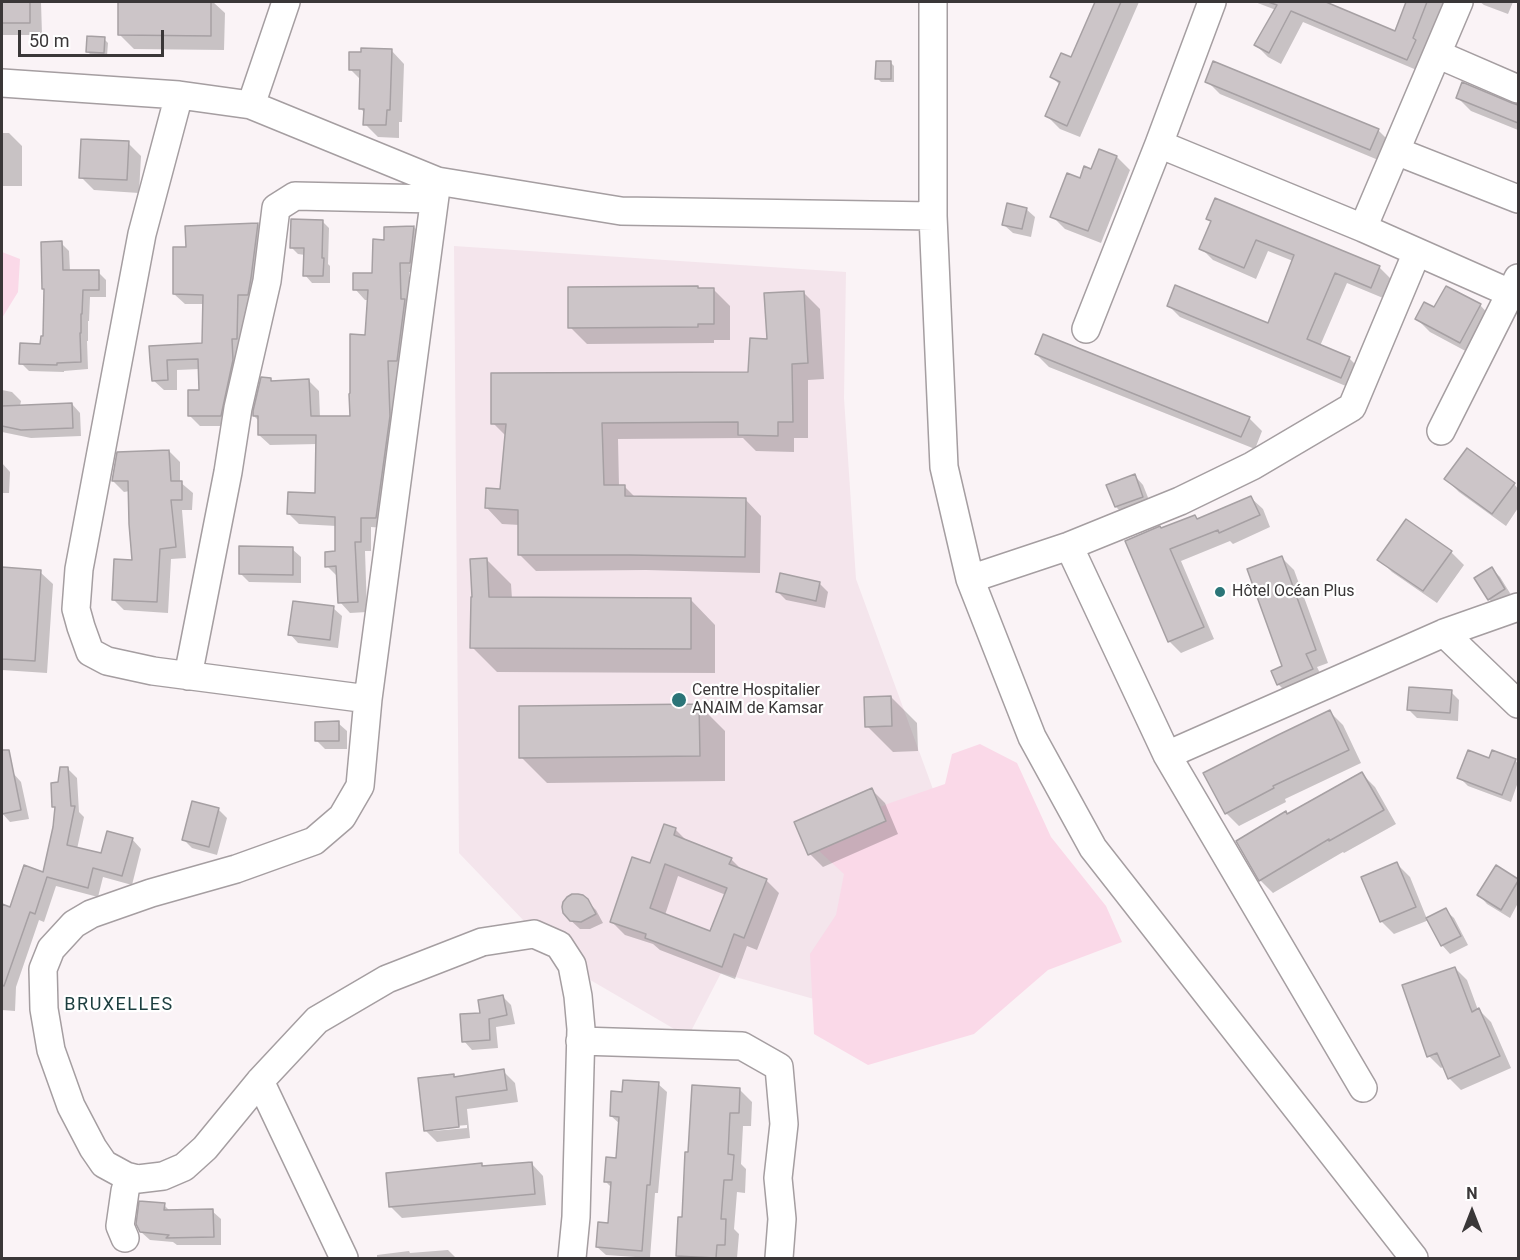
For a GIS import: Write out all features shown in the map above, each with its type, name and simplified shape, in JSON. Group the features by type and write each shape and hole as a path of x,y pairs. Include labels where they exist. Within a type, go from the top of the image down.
{"street":[{"path":"251,105 286,2"},
{"path":"933,2 933,216 944,467 970,579 1032,736 1093,848 1414,1258"},
{"path":"1086,329 1212,2"},
{"path":"1363,228 1459,2"},
{"path":"1437,54 1518,89"},
{"path":"2,83 179,95 251,105 436,190"},
{"path":"179,95 142,234 79,569 76,609 81,627 90,652 107,661 153,671 368,699"},
{"path":"1159,144 1417,252 1514,285 1441,431"},
{"path":"1396,151 1518,199"},
{"path":"436,190 368,699 360,786 342,817 314,841 236,869 151,892 91,914 74,924 51,949 43,969 44,1009 51,1050 71,1106 93,1148 105,1164 129,1177 138,1179 164,1176 184,1167 205,1148 260,1082 317,1020 387,979 482,942 534,934 559,945 572,965 578,996 580,1041 576,1218 572,1258"},
{"path":"188,676 228,472 238,408 267,281 276,208 295,196 436,190 621,211 933,216"},
{"path":"970,579 1069,546 1180,501 1252,466 1352,407 1417,252"},
{"path":"1069,546 1167,755 1363,1088"},
{"path":"1167,755 1444,633 1518,603"},
{"path":"1444,633 1518,704"},
{"path":"580,1041 742,1046 779,1067 784,1124 778,1178 782,1219 779,1258"},
{"path":"260,1082 344,1258"},
{"path":"125,1238 120,1226 129,1177"}],"shaded area":[{"name":"Centre Hospitalier ANAIM de Kamsar","path":"454,246 846,272 844,398 856,579 945,822 846,1008 721,973 688,1037 568,967 459,853"},
{"path":"2,252 20,259 18,292 2,318"},
{"path":"980,744 1017,763 1051,837 1106,906 1122,942 1048,970 974,1034 868,1065 814,1034 810,954 836,915 844,874 817,849 823,830 945,784 952,754"}],"building":[{"path":"2,2 30,2 30,23 2,23"},
{"path":"118,2 211,2 211,36 118,35"},
{"path":"1095,2 1121,2 1067,126 1045,116 1060,82 1050,77 1061,53 1071,57"},
{"path":"1268,2 1326,2 1395,31 1406,2 1427,2 1413,38 1416,40 1407,60 1291,11 1269,53 1254,45 1277,5"},
{"path":"87,36 105,37 104,53 86,52"},
{"path":"361,48 392,49 390,110 387,110 386,125 363,125 364,109 359,109 360,70 349,70 349,52 361,52"},
{"path":"876,61 891,61 891,79 875,79"},
{"path":"1213,61 1379,129 1370,150 1205,82"},
{"path":"1462,82 1518,105 1518,123 1456,98"},
{"path":"81,139 129,141 127,180 79,178"},
{"path":"1099,149 1117,156 1088,231 1050,217 1067,173 1080,178 1084,166 1091,169"},
{"path":"1215,198 1380,266 1371,288 1335,273 1307,339 1350,357 1341,378 1167,306 1175,285 1268,323 1294,255 1256,240 1244,268 1199,249 1211,221 1206,219"},
{"path":"1007,203 1027,208 1022,229 1002,225"},
{"path":"291,219 323,220 323,276 303,276 304,248 290,248"},
{"path":"258,223 248,295 238,295 237,339 232,339 233,360 221,416 188,416 188,390 199,390 198,359 167,360 168,380 152,381 150,361 149,346 202,343 203,295 173,294 173,247 186,247 185,226"},
{"path":"414,226 410,263 400,263 401,299 405,299 397,361 388,361 390,416 376,518 361,518 361,542 355,542 358,602 338,603 336,566 325,567 325,552 335,551 335,517 287,514 288,492 315,493 316,435 258,435 258,416 253,416 253,411 261,377 271,378 271,381 309,379 311,416 350,416 350,334 365,335 368,290 353,290 353,273 372,273 373,239 384,240 384,227"},
{"path":"62,241 63,270 99,270 99,290 83,290 80,333 81,362 57,363 57,365 19,364 20,343 40,344 41,336 43,336 44,289 42,289 41,242"},
{"path":"698,286 698,288 714,288 714,324 698,324 698,327 568,328 568,287"},
{"path":"1446,286 1481,304 1460,343 1415,319 1424,302 1434,307"},
{"path":"804,291 808,363 792,364 793,422 778,422 778,436 738,435 738,422 602,423 604,485 625,485 625,496 746,498 745,557 518,555 518,510 485,508 486,488 500,489 506,424 491,424 491,373 748,372 750,338 767,339 764,293"},
{"path":"1043,334 1250,417 1241,437 1035,354"},
{"path":"72,403 73,428 21,430 2,426 2,406"},
{"path":"1467,448 1515,483 1492,514 1444,479"},
{"path":"169,450 171,481 182,481 182,500 171,500 176,547 160,549 157,602 112,600 114,559 132,560 128,481 112,481 117,452"},
{"path":"1135,474 1143,497 1115,507 1106,485"},
{"path":"1251,496 1260,515 1219,533 1218,530 1170,549 1204,627 1168,642 1125,541 1160,526 1161,528 1195,515 1197,519"},
{"path":"1406,519 1452,551 1423,591 1377,560"},
{"path":"239,546 293,547 293,575 239,574"},
{"path":"1282,556 1316,650 1306,654 1313,669 1277,685 1271,671 1282,666 1247,569"},
{"path":"487,558 489,597 691,598 691,649 470,648 472,597 470,559"},
{"path":"2,567 41,570 35,661 2,659"},
{"path":"1492,567 1505,589 1488,600 1474,578"},
{"path":"780,573 820,582 816,601 776,592"},
{"path":"293,601 334,606 330,640 288,635"},
{"path":"1409,687 1452,690 1450,713 1407,710"},
{"path":"891,696 892,726 865,727 864,697"},
{"path":"699,704 700,756 519,758 519,706"},
{"path":"1330,710 1349,750 1273,786 1274,788 1225,814 1203,773"},
{"path":"339,721 339,741 315,741 315,722"},
{"path":"2,750 9,750 21,810 2,814"},
{"path":"1468,750 1489,758 1492,750 1516,759 1502,795 1457,778"},
{"path":"60,767 68,767 71,806 75,806 67,845 101,853 107,831 133,838 122,876 93,868 88,888 47,877 35,914 30,912 4,986 2,985 2,904 10,907 24,865 43,872 55,807 52,807 51,783 58,782"},
{"path":"1362,772 1384,810 1329,841 1329,839 1259,881 1236,841 1286,811 1287,814"},
{"path":"872,788 886,821 808,855 794,822"},
{"path":"192,801 219,808 209,847 182,840"},
{"path":"664,824 676,828 674,835 732,858 729,864 767,879 744,938 734,934 722,967 645,938 646,934 610,922 632,857 650,863","holes":["665,864 727,888 710,931 650,908"]},
{"path":"1397,862 1416,907 1380,922 1361,877"},
{"path":"1496,865 1518,879 1501,910 1477,895"},
{"path":"572,894 583,895 588,899 596,914 581,922 570,921 563,913 562,907 563,902"},
{"path":"1446,908 1461,936 1441,946 1426,918"},
{"path":"1455,967 1472,1012 1479,1008 1500,1056 1448,1079 1437,1053 1427,1057 1402,985"},
{"path":"503,995 507,1015 489,1019 490,1040 462,1042 460,1014 480,1013 478,1000"},
{"path":"504,1069 507,1090 456,1097 459,1127 424,1131 418,1078 454,1074 454,1077"},
{"path":"623,1080 659,1082 642,1251 596,1247 598,1222 608,1223 611,1182 604,1182 606,1157 616,1158 619,1117 610,1116 611,1091 622,1092"},
{"path":"692,1085 740,1088 739,1113 730,1113 728,1154 734,1155 732,1180 724,1180 721,1219 726,1219 725,1245 717,1245 716,1258 676,1256 678,1217 682,1217 685,1152 688,1152"},
{"path":"532,1162 535,1194 389,1207 386,1173 482,1163 482,1166"},
{"path":"139,1201 165,1203 164,1210 213,1209 214,1237 166,1238 169,1235 140,1232 136,1224"}],"place":[{"name":"Hôtel Océan Plus","path":"1220,592"},
{"name":"Centre Hospitalier ANAIM de Kamsar","path":"679,700"}],"district":[{"name":"BRUXELLES","path":"119,1005"}]}
